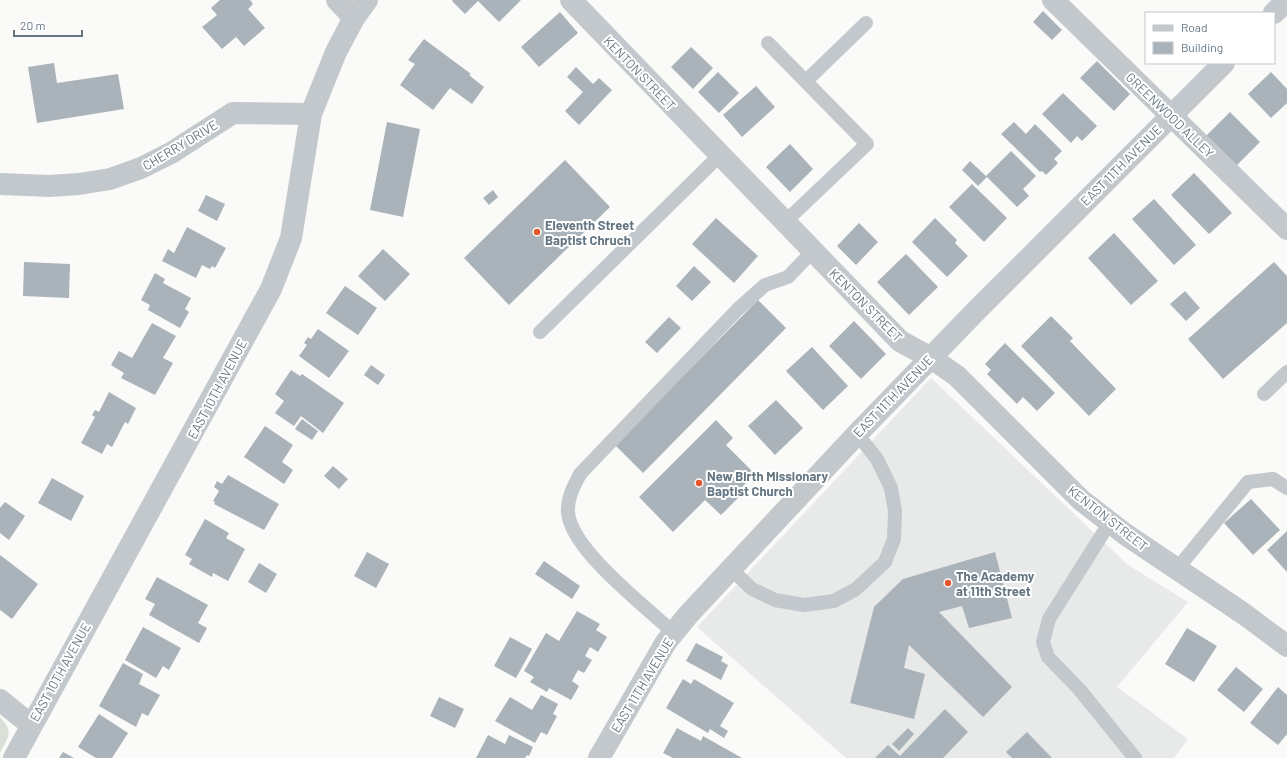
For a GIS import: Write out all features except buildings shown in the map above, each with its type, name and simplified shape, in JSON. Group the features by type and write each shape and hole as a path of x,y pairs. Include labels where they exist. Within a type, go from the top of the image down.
{"street":[{"path":"337,0 354,18"},
{"name":"EAST 10TH AVENUE","path":"14,758 211,402 271,289 292,238 311,114 336,52 354,18 367,0"},
{"name":"KENTON STREET","path":"571,0 900,341 931,358 957,376 1081,500 1177,569 1244,614 1287,646"},
{"name":"GREENWOOD ALLEY","path":"1053,0 1287,229"},
{"path":"1275,12 1287,0"},
{"name":"EAST 11TH AVENUE","path":"599,758 647,674 674,633 731,569 857,434 931,358 1223,64"},
{"name":"CHERRY DRIVE","path":"0,184 49,186 79,184 110,179 141,168 171,153 233,113 311,114"},
{"path":"0,700 31,725"}],"lane":[{"path":"806,81 866,22"},
{"path":"768,42 867,144 785,222"},
{"path":"540,332 720,155"},
{"path":"674,633 594,560 571,528 568,512 570,494 580,474 738,309 765,285 788,277 813,251"},
{"path":"1264,394 1287,372"},
{"path":"731,569 752,590 775,600 804,605 834,601 856,589 885,562 894,539 895,511 891,488 877,459 857,434"},
{"path":"1177,569 1248,482 1273,479 1287,488"},
{"path":"1110,522 1049,619 1043,642 1048,657 1079,689 1135,758"}],"shaded area":[{"name":"The Academy at 11th Street","path":"931,378 1128,565 1188,602 1117,687 1188,739 1174,758 846,758 697,627"},
{"path":"0,717 9,730 9,734 0,753"}],"place":[{"name":"Eleventh Street Baptist Chruch","path":"537,232"},
{"name":"New Birth Missionary Baptist Church","path":"699,483"},
{"name":"The Academy at 11th Street","path":"948,583"}]}
